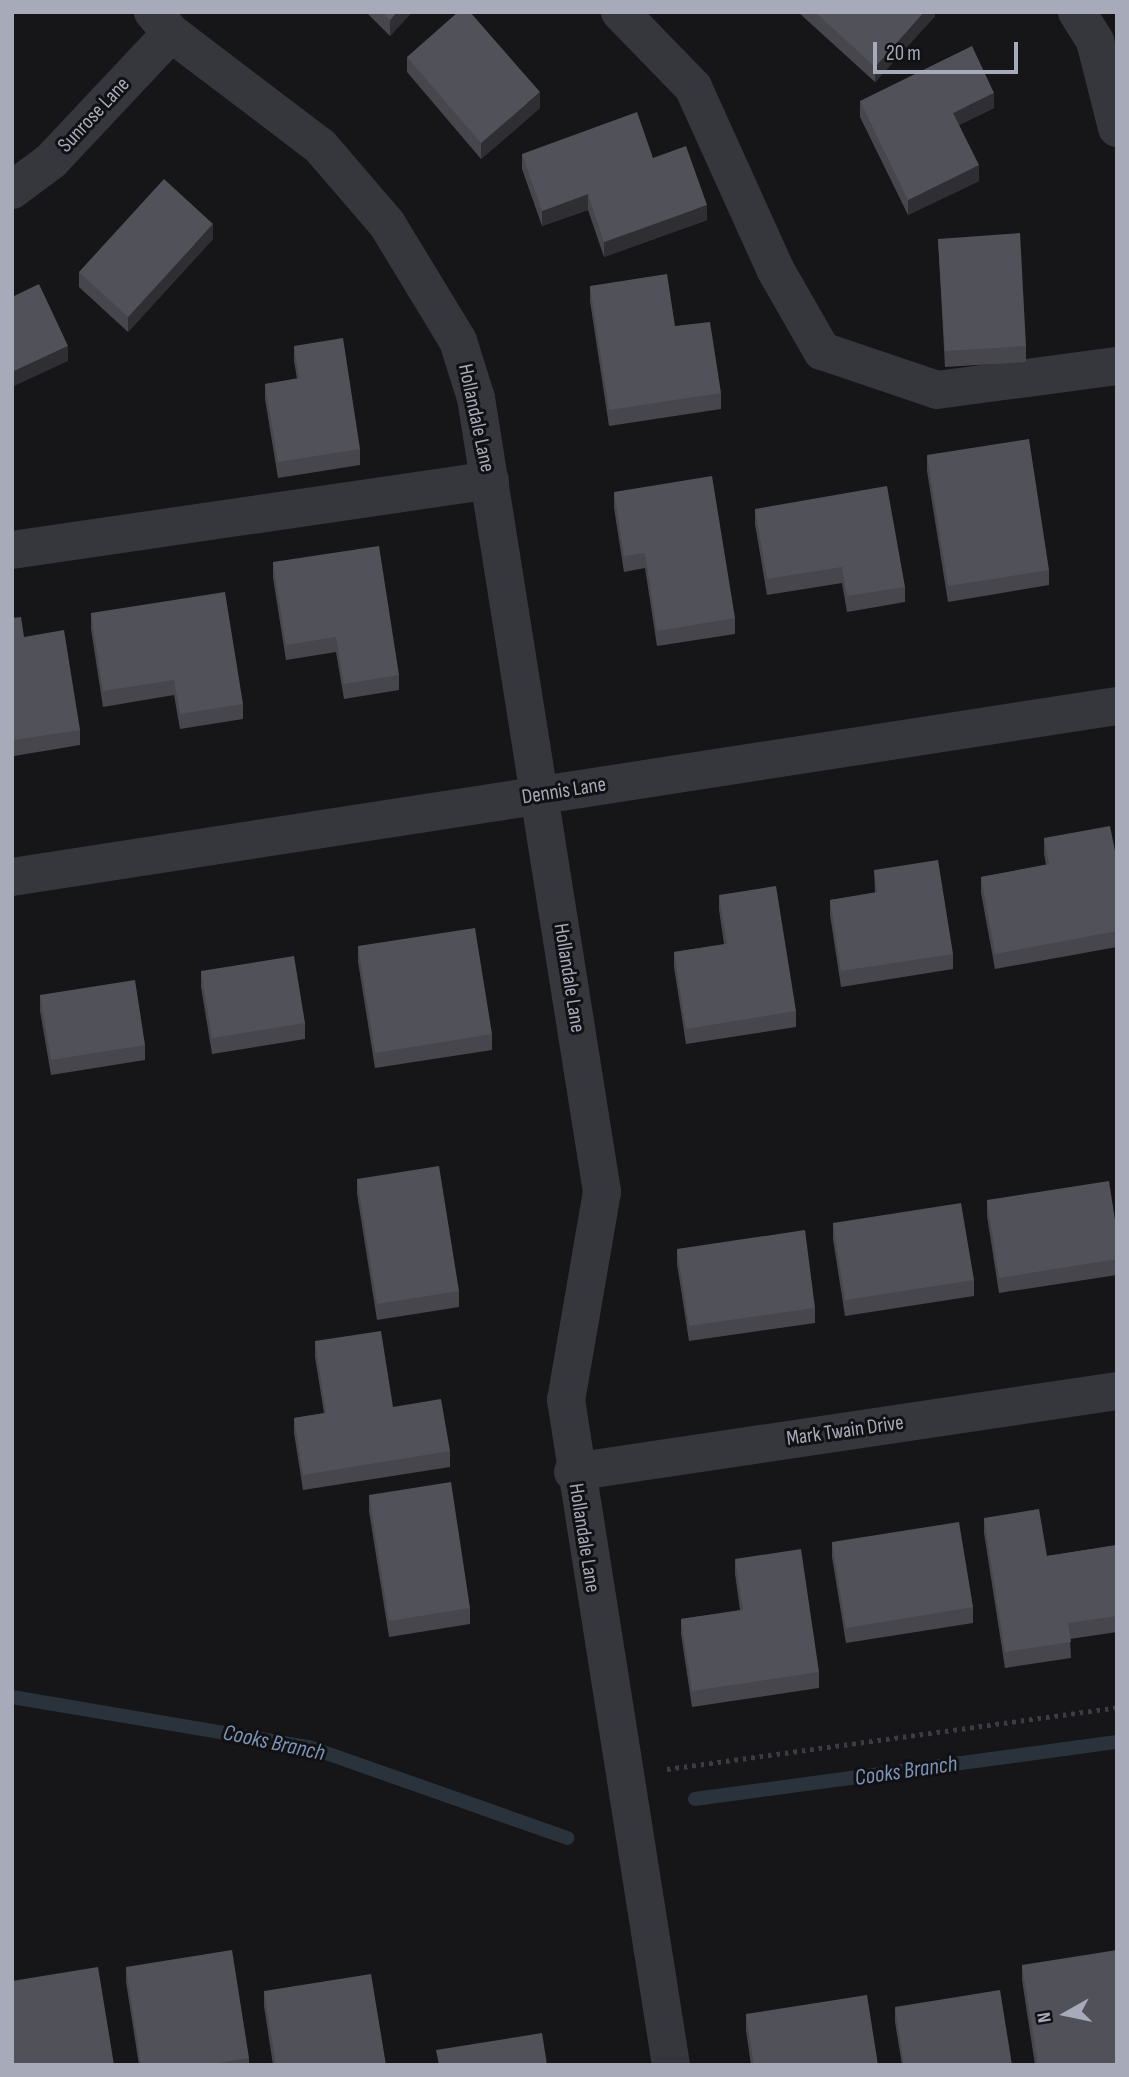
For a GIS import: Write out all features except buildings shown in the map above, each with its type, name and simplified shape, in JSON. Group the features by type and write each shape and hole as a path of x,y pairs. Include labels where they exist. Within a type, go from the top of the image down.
{"street":[{"path":"620,12 693,86 775,268 822,351 937,390 1117,366"},
{"path":"1077,12 1095,41 1117,128"},
{"name":"Sunrose Lane","path":"12,190 51,161 162,23"},
{"name":"Hollandale Lane","path":"162,23 320,146 387,224 458,341 489,480 602,1192 566,1400 573,1472 671,2065"},
{"path":"12,550 489,480"},
{"name":"Dennis Lane","path":"12,877 1117,706"},
{"name":"Mark Twain Drive","path":"573,1472 1117,1391"}],"path":[{"path":"623,1774 1117,1707"}],"waterway":[{"name":"Cooks Branch","path":"12,1697 309,1747 567,1838"},
{"name":"Cooks Branch","path":"695,1799 1117,1742"}]}
